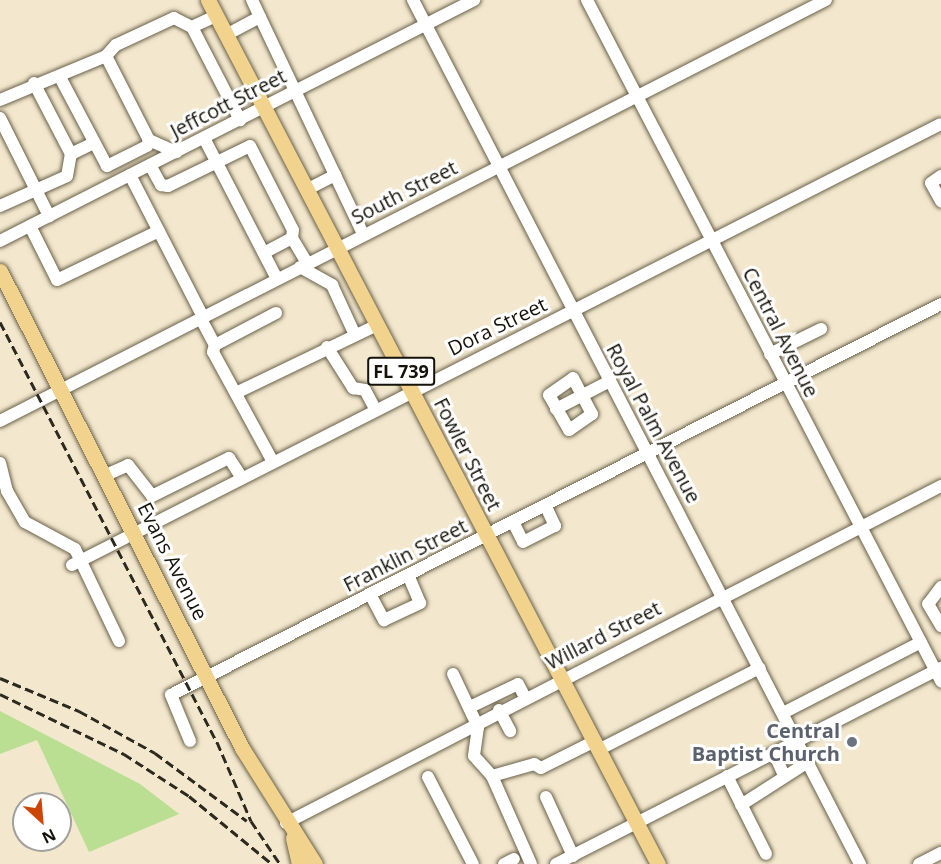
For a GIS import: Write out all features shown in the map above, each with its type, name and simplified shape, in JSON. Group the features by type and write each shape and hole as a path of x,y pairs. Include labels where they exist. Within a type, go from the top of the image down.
{"main road":[{"name":"Fowler Street","path":"208,0 658,864"},
{"name":"Evans Avenue","path":"0,272 208,677 288,826 315,864"},
{"path":"288,826 299,864"}],"street":[{"path":"252,0 363,234"},
{"name":"Royal Palm Avenue","path":"413,0 860,864"},
{"name":"Jeffcott Street","path":"0,241 474,0"},
{"name":"Central Avenue","path":"587,0 785,383 939,673"},
{"name":"South Street","path":"0,421 825,0"},
{"path":"192,27 216,16"},
{"path":"226,35 260,17"},
{"path":"0,100 34,83 61,79 106,56 116,45 174,18 192,27 240,120"},
{"path":"106,56 149,140 176,152"},
{"path":"61,79 107,166 149,140"},
{"path":"0,206 37,192 68,176 71,154 34,83"},
{"path":"231,102 254,90"},
{"path":"0,118 49,216"},
{"name":"Dora Street","path":"76,563 411,390 712,241 941,124"},
{"path":"204,138 277,279"},
{"path":"71,154 94,143"},
{"path":"150,165 161,185 168,186 250,146 293,230 292,238 303,265 315,281 326,281 355,335"},
{"path":"130,175 215,345 213,352 273,462"},
{"path":"306,190 335,175"},
{"path":"941,176 931,183 941,201"},
{"path":"30,226 57,280 159,231"},
{"path":"264,253 292,238"},
{"name":"Franklin Street","path":"190,741 171,695 941,304"},
{"path":"215,345 276,313"},
{"path":"236,393 376,325"},
{"path":"770,354 821,329"},
{"path":"327,347 353,388 365,390 375,409"},
{"path":"569,379 576,379 592,414 569,430 556,409 550,392 569,379"},
{"path":"556,409 610,381"},
{"path":"106,475 128,465 152,496 229,458 242,478"},
{"path":"0,463 7,491 25,522 70,544 76,563 119,641"},
{"name":"Willard Street","path":"288,826 499,710 941,486"},
{"path":"513,522 523,542 555,526 545,505"},
{"path":"370,594 384,620 420,603 408,575"},
{"path":"941,586 928,603 941,626"},
{"path":"783,713 921,642"},
{"path":"492,776 534,764 542,768 597,745 760,668"},
{"path":"556,864 798,741 939,673"},
{"path":"453,674 476,722 474,756 492,776 531,864"},
{"path":"470,707 518,684 525,697"},
{"path":"499,710 510,731"},
{"path":"774,753 784,775"},
{"path":"741,805 784,775 808,762"},
{"path":"728,776 766,854"},
{"path":"428,777 473,864"},
{"path":"546,797 573,856"},
{"path":"919,864 941,853"}],"green space":[{"path":"0,711 140,784 179,814 89,852 72,815 72,792 61,792 37,740 0,754"}],"railway":[{"path":"0,322 217,742 251,821 280,864"},
{"path":"0,678 79,711 155,753 247,821"},
{"path":"0,694 124,754 189,796 272,864"}],"place":[{"name":"Central Baptist Church","path":"852,742"}]}
